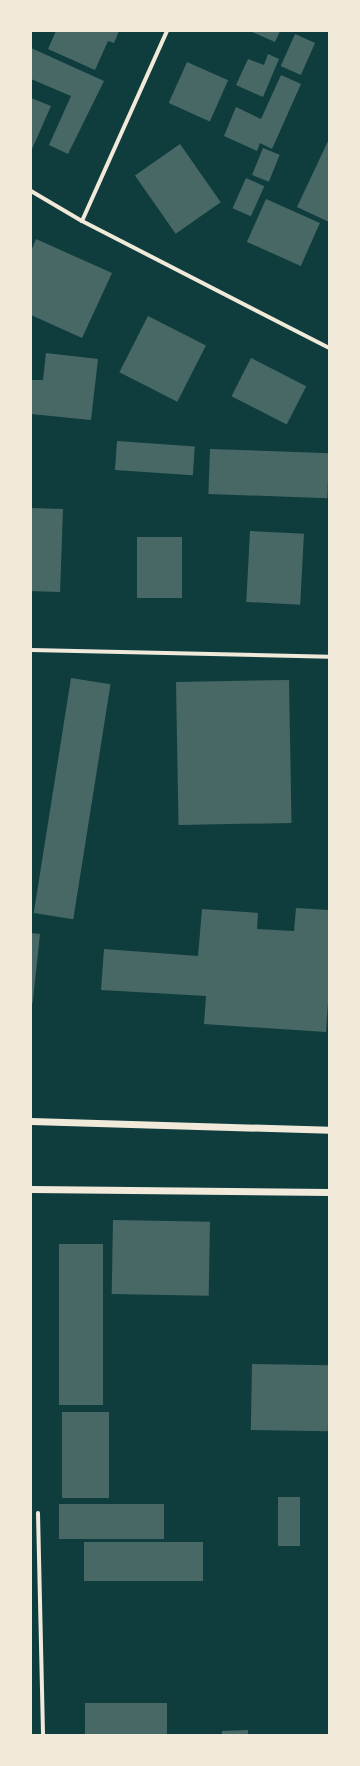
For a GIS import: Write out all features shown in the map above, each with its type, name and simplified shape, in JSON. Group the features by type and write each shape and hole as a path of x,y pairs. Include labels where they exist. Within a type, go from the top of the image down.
{"street":[{"path":"82,221 167,31"},
{"path":"31,191 82,221 329,348"},
{"path":"31,650 329,657"},
{"path":"31,1121 329,1130"},
{"path":"31,1189 329,1192"},
{"path":"38,1514 43,1735"}],"building":[{"path":"56,31 119,31 114,43 108,41 95,70 48,49"},
{"path":"250,31 280,31 275,42"},
{"path":"295,34 315,43 301,75 281,66"},
{"path":"31,48 104,81 68,154 49,145 71,96 31,79"},
{"path":"268,54 279,59 263,97 236,85 248,59 264,65"},
{"path":"187,62 228,80 210,121 169,103"},
{"path":"281,75 301,84 272,149 260,143 257,151 224,136 236,107 261,119"},
{"path":"31,98 51,106 32,149 31,148"},
{"path":"329,139 329,222 297,207"},
{"path":"180,144 221,202 176,234 135,176"},
{"path":"263,148 280,155 269,182 252,175"},
{"path":"246,178 264,186 251,216 233,208"},
{"path":"266,199 320,223 301,266 247,242"},
{"path":"36,239 112,273 82,338 31,315 31,251"},
{"path":"148,316 206,346 177,402 119,372"},
{"path":"46,353 98,359 91,420 31,414 31,380 43,380"},
{"path":"251,358 306,386 287,424 231,396"},
{"path":"117,441 195,446 193,475 115,470"},
{"path":"210,449 329,453 327,498 208,494"},
{"path":"31,508 63,509 60,592 31,591"},
{"path":"250,531 304,534 300,605 246,602"},
{"path":"137,537 182,537 182,598 137,598"},
{"path":"71,678 111,684 73,919 34,913"},
{"path":"289,680 291,823 179,825 176,682"},
{"path":"296,908 329,910 329,988 326,1032 204,1024 206,996 101,990 104,949 198,956 202,909 258,913 257,929 294,931"},
{"path":"31,933 40,934 33,1004 31,1003"},
{"path":"113,1220 210,1222 209,1296 112,1294"},
{"path":"59,1244 103,1244 103,1405 59,1405"},
{"path":"252,1364 329,1365 328,1431 251,1430"},
{"path":"62,1412 109,1412 109,1498 62,1498"},
{"path":"278,1497 300,1497 300,1546 278,1546"},
{"path":"59,1504 164,1504 164,1539 59,1539"},
{"path":"84,1542 203,1542 203,1581 84,1581"},
{"path":"85,1703 167,1703 167,1735 85,1735"},
{"path":"248,1730 248,1735 222,1735 222,1731"}]}
